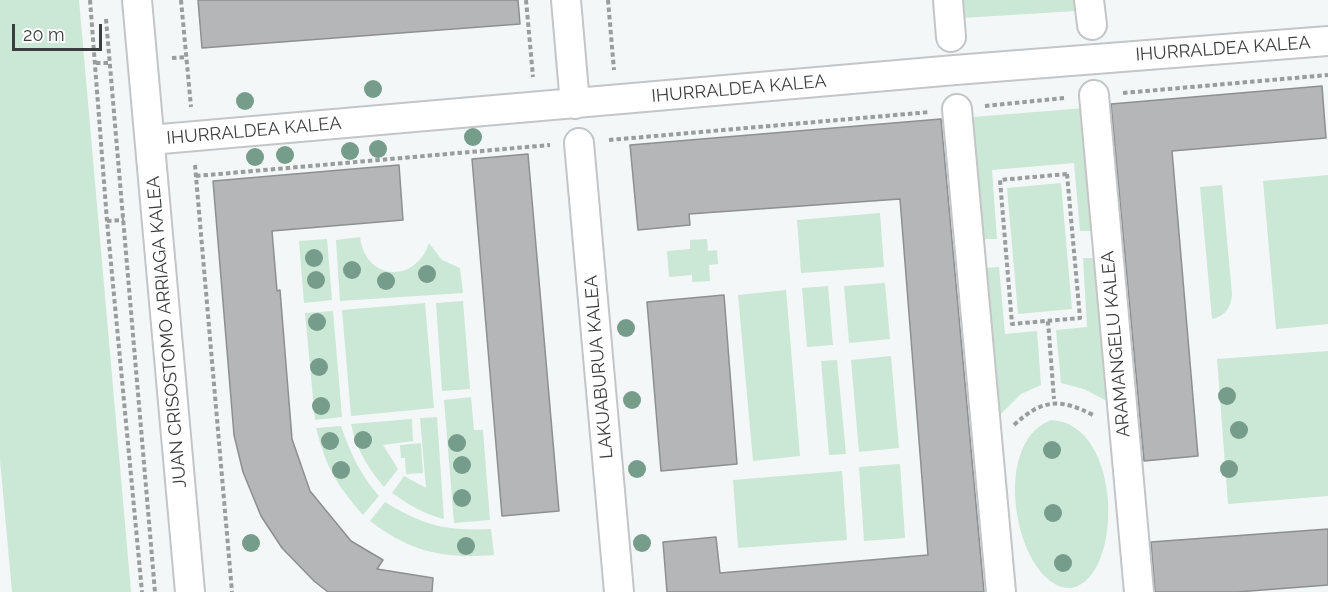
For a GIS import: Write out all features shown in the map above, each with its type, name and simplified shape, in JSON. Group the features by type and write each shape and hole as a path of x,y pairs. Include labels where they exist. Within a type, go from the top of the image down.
{"street":[{"name":"JUAN CRISOSTOMO ARRIAGA KALEA","path":"137,0 190,592"},
{"path":"566,0 575,104"},
{"path":"948,0 951,38"},
{"name":"IHURRALDEA KALEA","path":"150,140 955,70 1328,41"},
{"name":"ARAMANGELU KALEA","path":"1094,95 1138,592"},
{"path":"957,109 1001,592"},
{"name":"LAKUABURUA KALEA","path":"579,143 620,592"}],"path":[{"path":"90,0 107,221 142,592"},
{"path":"181,0 232,592"},
{"path":"526,0 539,147"},
{"path":"105,10 155,592"},
{"path":"957,109 1328,75"},
{"path":"1067,174 1080,318 1048,321 1012,324 999,180 1067,174"},
{"path":"1048,321 1054,399"},
{"path":"988,454 1015,423 1032,409 1054,402 1074,406 1093,414 1125,439"}],"green space":[{"path":"0,0 79,0 131,592 12,592 0,460"},
{"path":"961,0 1076,0 1077,11 962,18"},
{"path":"1085,108 1094,231 1080,231 1074,163 992,170 997,239 983,239 973,117"},
{"path":"1328,175 1328,324 1276,329 1263,181"},
{"path":"1061,183 1072,309 1018,314 1007,188"},
{"path":"1222,185 1232,294 1226,311 1212,319 1200,187"},
{"path":"880,213 884,267 801,273 797,220"},
{"path":"360,237 364,252 371,262 381,269 392,272 403,271 413,266 423,256 429,243 442,260 460,268 463,293 340,301 336,240"},
{"path":"327,239 332,300 304,303 299,241"},
{"path":"707,239 708,251 717,250 718,264 709,265 710,281 692,282 692,275 669,277 667,251 690,249 690,240"},
{"path":"1083,258 1096,258 1111,403 1084,389 1061,383 1056,330 1087,327"},
{"path":"999,267 1005,334 1037,331 1041,385 1021,394 998,417 986,268"},
{"path":"885,283 890,339 849,343 844,286"},
{"path":"828,286 833,345 807,347 802,288"},
{"path":"786,290 800,456 753,461 738,295"},
{"path":"463,301 470,389 442,391 436,303"},
{"path":"425,303 434,408 351,416 342,310"},
{"path":"333,311 342,417 315,420 305,313"},
{"path":"1328,351 1328,496 1228,504 1217,359"},
{"path":"891,356 899,448 859,452 851,360"},
{"path":"837,360 846,454 829,455 821,361"},
{"path":"471,397 474,430 483,430 490,520 454,523 444,400"},
{"path":"437,417 444,519 417,509 392,493 404,476 426,488 420,418"},
{"path":"412,419 413,441 383,445 398,469 384,487 363,458 351,424"},
{"path":"1051,420 1075,428 1092,446 1103,472 1108,501 1107,531 1101,558 1089,578 1072,588 1053,583 1037,567 1025,543 1017,515 1015,485 1019,457 1031,435"},
{"path":"341,426 356,463 379,496 363,515 333,474 316,428"},
{"path":"421,443 423,473 406,474 405,458 401,458 400,445"},
{"path":"900,464 905,538 864,541 859,467"},
{"path":"842,471 847,540 738,548 733,480"},
{"path":"385,502 424,522 448,528 491,529 494,555 443,554 400,540 370,521"}],"building":[{"path":"198,0 518,0 520,24 202,48"},
{"path":"1322,86 1326,138 1172,151 1198,456 1144,461 1111,104"},
{"path":"941,119 984,592 667,592 663,542 716,537 720,573 928,555 900,199 689,214 690,225 638,230 630,145"},
{"path":"528,154 559,511 502,516 472,159"},
{"path":"399,165 403,220 272,231 277,291 280,290 292,439 310,491 351,541 383,560 377,569 433,578 432,592 328,592 282,548 261,516 243,472 234,435 213,181"},
{"path":"724,295 737,464 661,471 647,302"},
{"path":"1328,529 1328,585 1237,592 1155,592 1151,542"}]}
